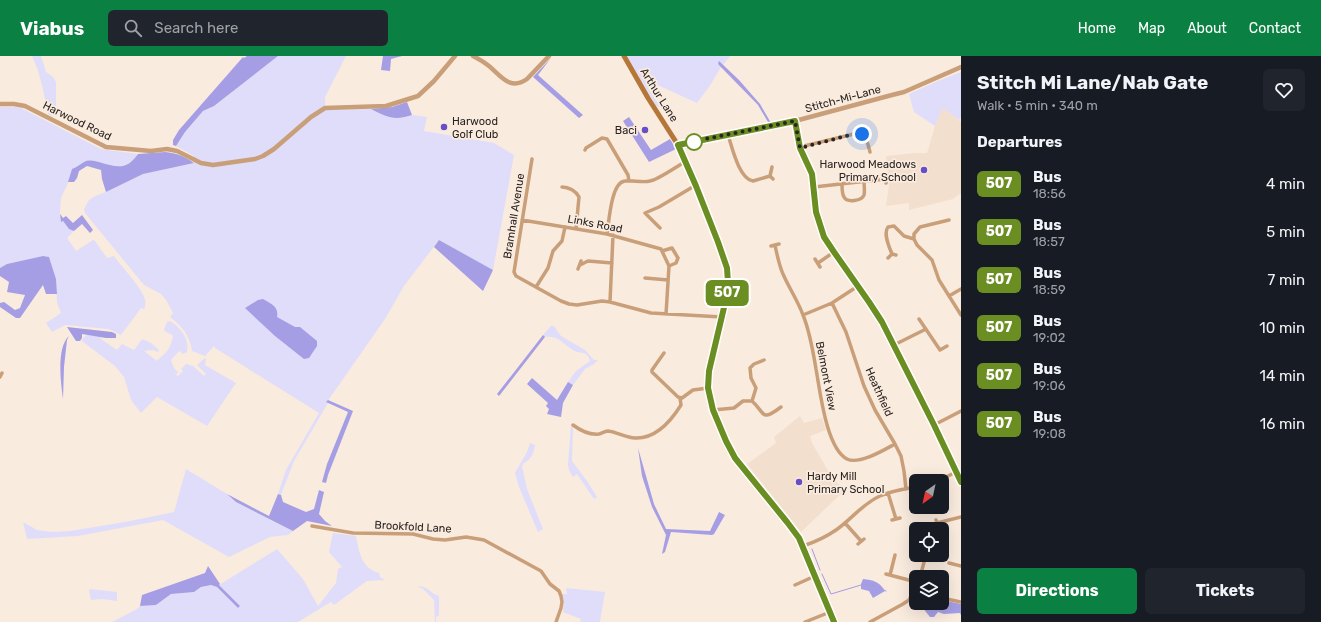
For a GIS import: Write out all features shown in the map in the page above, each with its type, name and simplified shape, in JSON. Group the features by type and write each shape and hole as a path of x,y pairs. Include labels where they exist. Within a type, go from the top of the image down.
{"main road":[{"name":"Arthur Lane","path":"624,56 648,98 678,145 726,262 728,283 726,299 711,357 709,371 708,388 713,410 735,458 791,526 803,546 834,622"}],"street":[{"name":"Harwood Road","path":"0,104 25,106 106,147 150,151 178,151 208,165 255,159 274,149 311,117 325,108 378,107 404,101 419,94 434,81 455,56"},
{"path":"473,56 487,64 502,78 515,84 527,80 549,56"},
{"name":"Stitch-Mi-Lane","path":"678,145 795,121 904,92 961,67"},
{"path":"795,121 800,148 810,169 814,187 816,212 824,237 882,322 961,482"},
{"path":"800,148 858,133 865,137 870,149"},
{"path":"728,135 739,167 749,182 771,177 772,167"},
{"path":"584,150 602,138 608,139 628,175 629,181"},
{"name":"Bramhall Avenue","path":"532,159 514,272 518,277 569,304 577,305 602,301 645,312 722,318"},
{"path":"607,234 616,186 622,181 650,181 685,162"},
{"path":"814,187 864,181 886,181 885,174"},
{"path":"842,184 844,198 849,200 860,199 864,194 864,181"},
{"path":"660,228 645,213 696,186"},
{"path":"561,187 567,187 575,192 579,197 576,229"},
{"name":"Links Road","path":"522,220 613,235 660,249 669,266 666,314"},
{"path":"914,239 914,234 920,227 948,220"},
{"path":"943,222 945,227"},
{"path":"892,254 885,234 888,227 894,226 904,236 914,239 932,260 939,280 961,315"},
{"path":"536,287 548,268 553,251 561,243 565,227"},
{"path":"610,302 613,235"},
{"name":"Belmont View","path":"775,245 778,262 783,275 803,315 812,345 826,421 830,435 840,452 847,459 856,461 895,444"},
{"name":"Links Road","path":"662,251 672,248 678,258 676,263 669,266"},
{"path":"815,259 819,265 834,252"},
{"path":"892,254 896,255"},
{"path":"888,258 892,254"},
{"path":"578,269 580,263 588,261 612,263"},
{"path":"646,278 668,280"},
{"path":"803,315 832,303 858,286"},
{"path":"949,296 961,289"},
{"name":"Heathfield","path":"832,303 846,332 864,386 874,410 895,444 903,464 906,489"},
{"path":"919,319 940,350 946,346"},
{"path":"894,345 926,329"},
{"path":"573,425 578,429 591,434 600,434 606,431 634,438 649,436 658,432 681,406 680,398 652,372 664,353"},
{"path":"752,401 756,388 751,378 750,370 752,366 759,364 764,360"},
{"path":"680,398 692,390 708,388"},
{"path":"752,401 764,415 770,415 774,409 781,407"},
{"path":"713,410 734,408 743,402 752,401"},
{"path":"934,425 961,412"},
{"path":"949,476 956,472"},
{"path":"803,546 829,535 866,504 888,493 909,488"},
{"path":"888,493 896,519"},
{"path":"937,522 961,517"},
{"path":"845,523 861,541"},
{"name":"Brookfold Lane","path":"312,526 353,533 413,534 433,539 445,540 466,537 484,540 541,571 550,584 559,591 562,602 556,622"},
{"path":"894,555 888,574 909,580"},
{"path":"949,563 961,566"},
{"path":"795,584 815,576"},
{"path":"870,622 903,604 909,598"},
{"path":"949,599 961,602"},
{"path":"805,622 830,612"},
{"path":"878,618 880,622"}],"shaded area":[{"path":"32,56 41,56 46,72 53,77 56,82 56,106 52,116 48,114 40,77"},
{"path":"247,56 278,56 214,106 203,111 185,132 176,146 173,145 173,140 179,130 243,57 244,58"},
{"name":"Harwood Golf Club","path":"278,56 346,56 325,97 325,105 330,110 371,109 385,116 403,118 412,115 427,117 424,131 494,143 514,155 493,270 439,240 404,286 385,319 327,402 328,403 294,461 281,495 278,494 286,470 319,413 214,346 205,356 192,351 185,332 170,317 173,313 166,300 161,294 144,285 85,213 84,209 89,200 95,196 143,174 194,163 194,156 176,146 185,132 203,111 214,106"},
{"path":"383,56 402,56 391,59 390,71 381,70"},
{"path":"627,56 730,56 723,65 719,62 718,64 721,67 697,103 653,83 648,88 660,107 656,106"},
{"path":"551,58 538,75 583,115 579,118 533,77"},
{"path":"719,61 739,80 760,104 771,123 768,122 758,105 718,64"},
{"path":"961,72 961,117 959,120 943,108 935,126 914,112 909,94"},
{"path":"407,102 412,115 406,117 395,118 371,109 392,107"},
{"path":"0,107 21,108 101,149 138,154 129,163 120,166 92,161 84,162 72,169 68,183 61,198 61,222 63,221 69,229 74,231 67,238 76,251 93,240 95,241 107,258 114,256 137,284 144,296 144,309 141,308 121,335 109,329 65,325 52,332 46,323 61,313 57,302 56,279 49,257 43,256 7,264 0,268"},
{"name":"Harwood Meadows Primary School","path":"943,107 961,122 961,193 953,199 909,210 909,203 886,206 889,185 886,156 927,153 935,126"},
{"path":"629,117 651,150 670,139 676,149 649,162 623,121"},
{"path":"165,152 180,155 194,163 143,174 106,192 101,170 87,166 79,171 74,182 68,182 72,169 86,161 121,166 129,163 138,154"},
{"path":"60,214 63,218 66,216 73,223 82,215 93,230 90,233 82,224 74,231 69,229 63,221 61,222"},
{"path":"439,240 493,270 483,291 434,247"},
{"path":"43,256 49,257 56,279 57,294 46,294 43,285 20,318 16,318 0,307 0,303 4,302 15,310 20,308 25,295 7,292 9,282 0,276 0,268 7,264"},
{"path":"263,299 276,308 277,317 295,327 300,327 317,341 317,346 309,358 304,359 275,336 245,308 258,300"},
{"path":"170,321 186,338 188,347 187,352 183,354 179,351 171,360 174,368 178,372 175,374 178,376 183,371 181,369 186,364 193,366 204,376 206,374 197,365 205,358 205,365 236,383 207,426 157,397 141,413 131,400 124,377 115,366 82,341 88,334 100,336 101,339 117,350 122,344 134,350 142,339 151,343 159,350 158,352 153,350 144,351 157,361 166,352 172,342 173,336 164,330 167,322"},
{"path":"551,326 554,326 561,336 585,350 594,360 598,360 585,369 573,385 568,382 576,371 590,361 589,357 573,350 560,340 553,337 545,337 543,335"},
{"path":"67,327 112,332 116,334 116,338 82,334 80,341 76,341"},
{"path":"543,335 545,337 499,396 497,394"},
{"path":"69,336 67,340 64,367 63,399 60,366 62,349"},
{"path":"532,378 557,400 568,382 573,385 563,403 561,417 547,414 549,409 546,406 548,403 527,384"},
{"path":"328,400 353,411 326,483 322,482 327,464 348,412 326,402"},
{"name":"Hardy Mill Primary School","path":"800,416 804,423 822,418 826,430 810,436 812,443 830,474 844,491 801,532 747,464 776,443 774,437"},
{"path":"571,426 573,427 572,461 597,497 594,499 577,474 573,477 569,470 568,465"},
{"path":"530,443 535,445 533,452 529,460 522,466 527,489 543,529 538,532 519,487 515,473 527,452"},
{"path":"638,448 654,504 666,529 710,531 719,512 725,515 714,534 671,532 665,552 662,554 666,535 652,507 642,476"},
{"path":"186,469 227,494 236,502 293,531 288,535 270,537 229,557 163,520 78,536 27,539 23,522 37,530 52,532 70,531 174,512"},
{"path":"319,490 324,492 319,514 332,526 307,521 293,531 236,502 227,494 269,516 278,494 281,495 283,502 306,512 314,509"},
{"path":"333,533 356,536 360,553 365,563 373,571 379,573 380,577 385,580 367,581 334,605 331,602 298,622 112,622 140,606 156,605 171,594 194,592 201,587 211,585 217,587 238,608 240,606 219,585 277,549 303,579 318,606 336,583 338,569 342,567 329,552"},
{"path":"208,566 220,584 219,585 240,606 238,608 217,587 211,585 201,587 194,592 171,594 156,605 140,606 142,595 205,573"},
{"path":"863,579 876,582 881,585 885,591 873,598 869,591 861,589"},
{"path":"417,586 424,587 439,596 439,615 436,617 436,622 434,600 423,589"},
{"path":"566,588 605,592 600,622 580,622 581,619 563,612 564,602 562,594 567,594"},
{"path":"90,589 117,592 117,601 102,599 91,600"},
{"path":"949,601 961,604 961,615 960,613 944,614 938,612 934,617 930,617 924,610 949,610"}],"waterway":[{"path":"812,549 820,570"},
{"path":"822,574 831,594 861,585 872,585 886,591"},
{"path":"949,608 961,608"}],"bus line":[{"name":"507","path":"834,622 799,538 735,458 721,431 713,410 709,397 708,379 711,357 726,299 728,283 727,268 724,255 678,145 795,121 800,148 812,174 816,212 824,237 882,322 961,482"}],"place":[{"name":"Harwood Golf Club","path":"444,127"},
{"name":"Baci","path":"645,130"},
{"name":"Harwood Meadows Primary School","path":"924,170"},
{"name":"Hardy Mill Primary School","path":"799,482"}],"route":[{"path":"694,142 690,142 795,121 800,148 858,133 862,134"}]}
